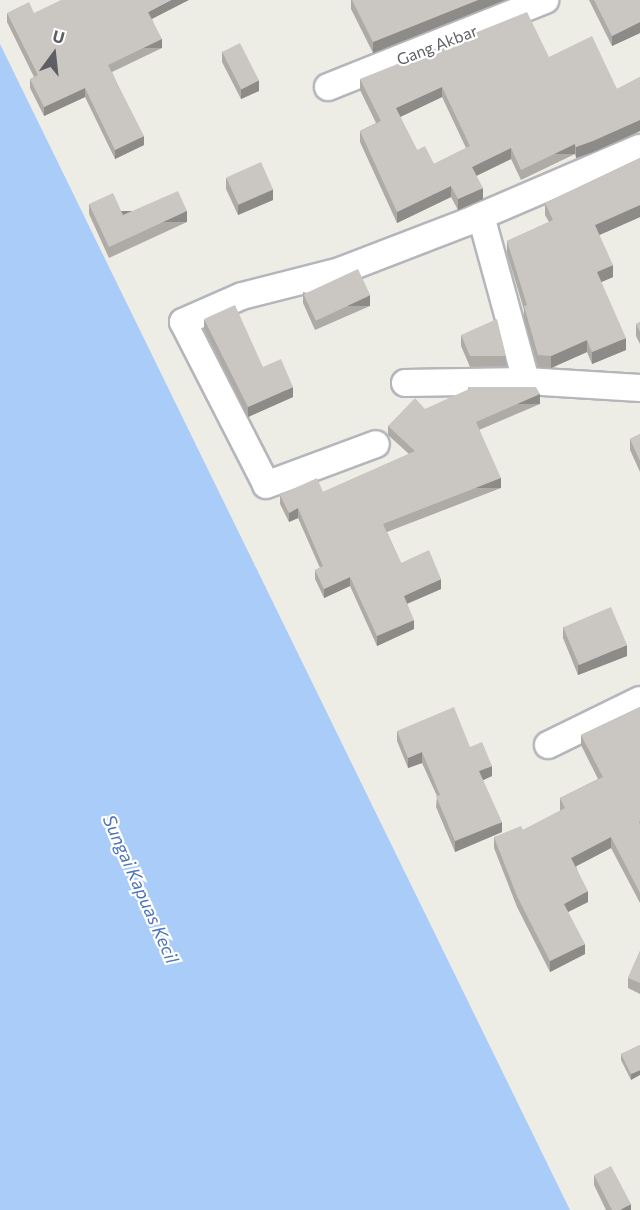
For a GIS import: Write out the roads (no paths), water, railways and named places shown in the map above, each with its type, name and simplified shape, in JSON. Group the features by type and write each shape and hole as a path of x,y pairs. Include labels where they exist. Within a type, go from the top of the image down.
{"street":[{"name":"Gang Akbar","path":"328,87 545,0"},
{"path":"376,444 266,485 183,322 242,296 340,271 482,216 640,148"},
{"path":"482,216 526,381"},
{"path":"405,383 526,381 640,388"},
{"path":"548,745 640,700"}],"water":[{"name":"Sungai Kapuas Kecil","path":"0,44 570,1210 0,1210"}]}
